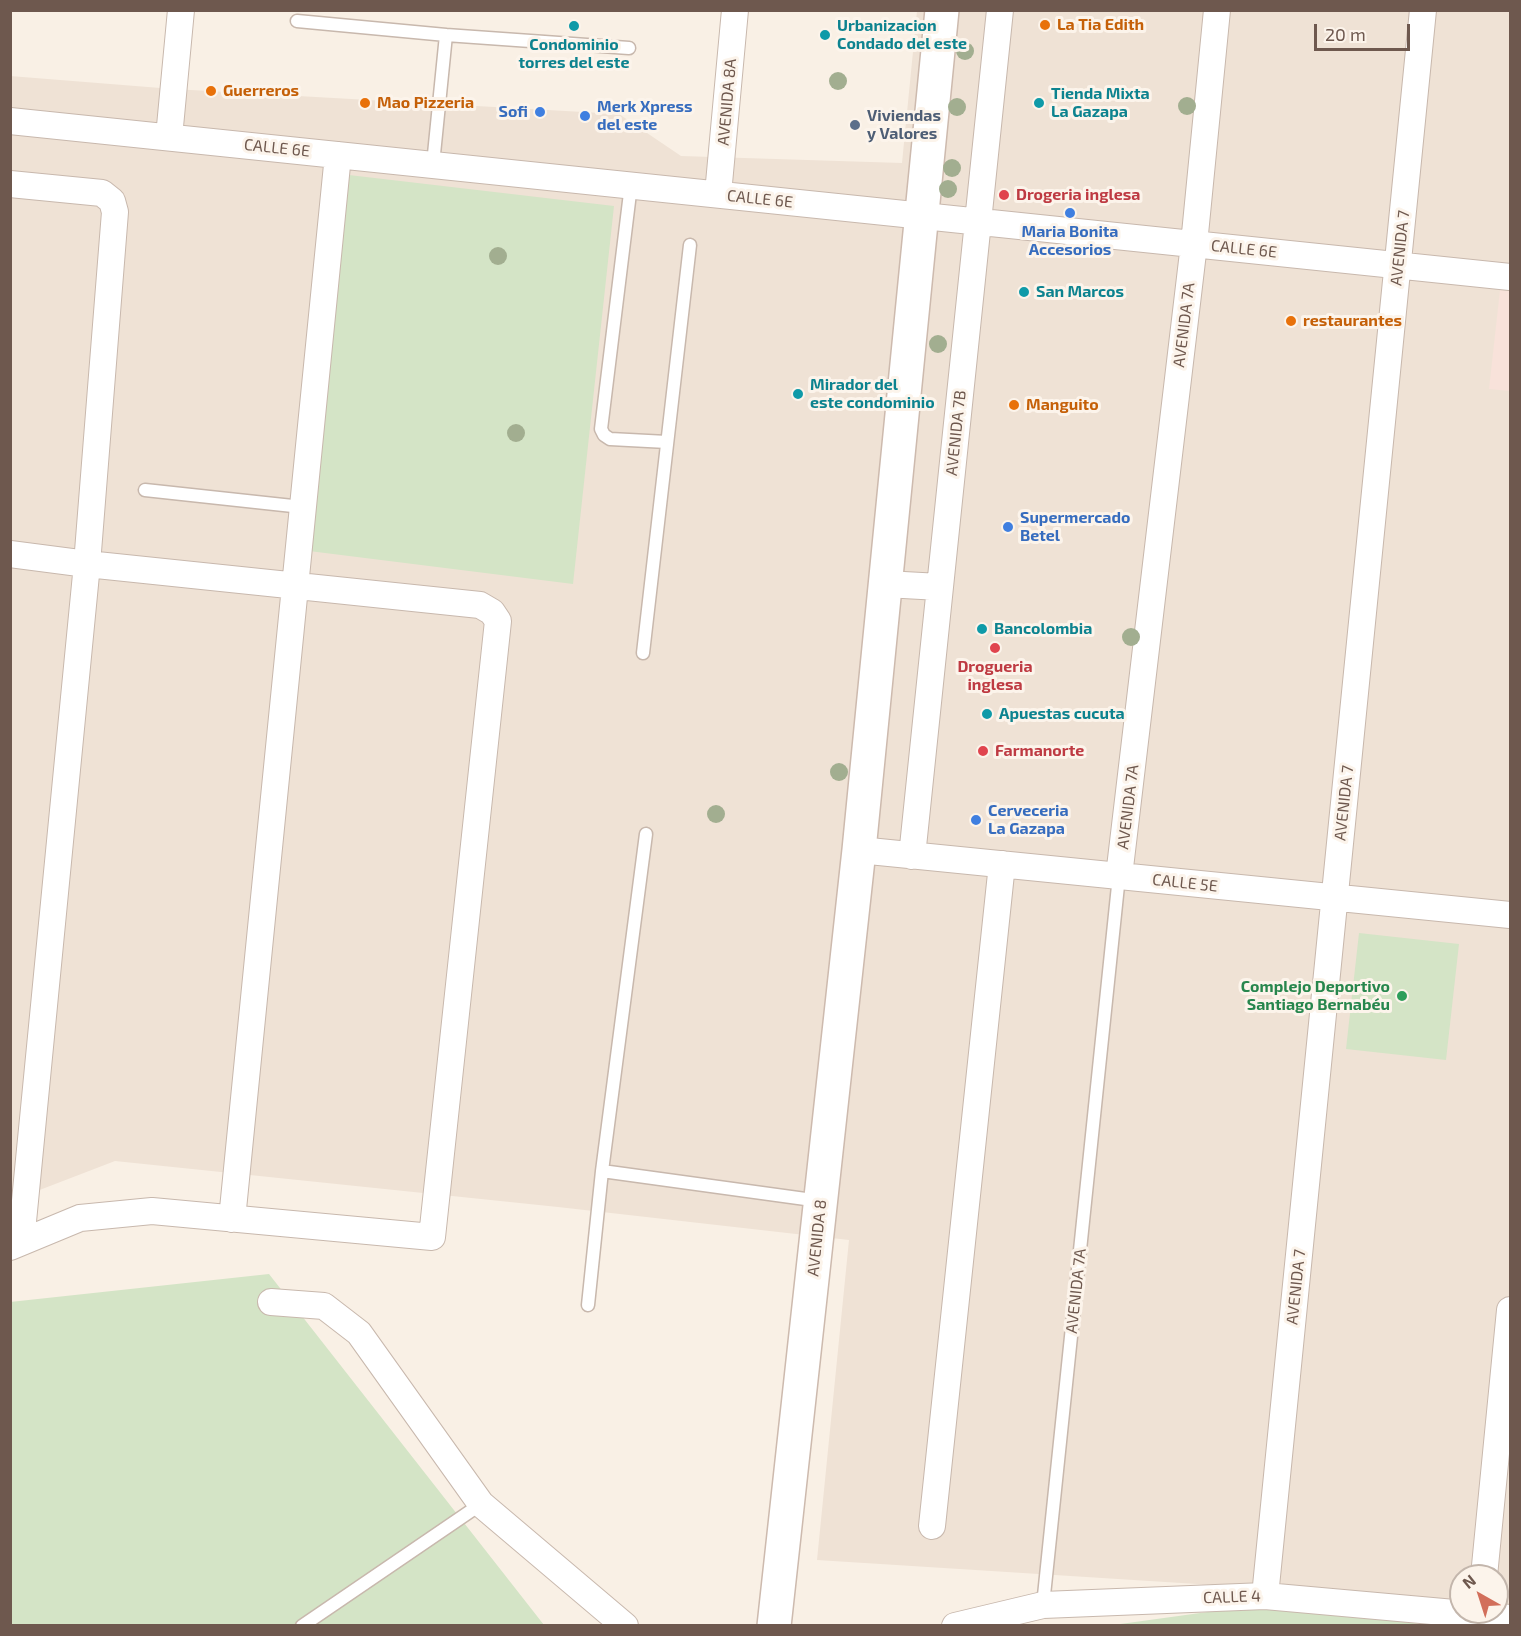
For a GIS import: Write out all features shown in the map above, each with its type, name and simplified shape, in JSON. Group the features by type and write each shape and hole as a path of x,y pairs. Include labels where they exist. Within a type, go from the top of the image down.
{"street":[{"path":"169,137 181,10"},
{"name":"AVENIDA 8A","path":"718,194 735,10"},
{"path":"860,850 942,10"},
{"name":"AVENIDA 7B","path":"912,856 1000,10"},
{"name":"AVENIDA 7A","path":"1119,876 1194,244 1217,10"},
{"name":"AVENIDA 7","path":"1265,1596 1423,10"},
{"name":"CALLE 6E","path":"10,121 1510,277"},
{"path":"232,1219 338,155"},
{"path":"10,184 102,193 112,201 115,212 87,564 16,1245 80,1218 152,1211 432,1238 498,621 492,612 480,606 87,564 10,554"},
{"path":"885,584 940,587"},
{"name":"CALLE 5E","path":"860,850 1510,915"},
{"name":"AVENIDA 8","path":"774,1626 860,850"},
{"path":"932,1526 1002,864"},
{"path":"272,1302 324,1306 359,1333 481,1504 625,1626"},
{"path":"1485,1564 1510,1310"},
{"name":"CALLE 4","path":"955,1626 1043,1605 1265,1596 1449,1611"}],"lane":[{"path":"297,21 446,35 628,48"},
{"path":"434,164 446,35"},
{"path":"631,185 601,429 610,439 667,442"},
{"path":"643,653 690,245"},
{"path":"145,490 302,507"},
{"path":"588,1305 602,1171 646,834"},
{"name":"AVENIDA 7A","path":"1043,1605 1119,876"},
{"path":"602,1171 821,1202"},
{"path":"302,1626 481,1504"}],"shaded area":[{"path":"917,11 1510,11 1510,1607 1509,1564 1449,1564 1449,1602 817,1560 849,1240 115,1161 24,1196 11,1204 10,76 173,89 619,114 681,156 902,163"},
{"path":"1500,290 1510,291 1510,391 1489,389"}],"green space":[{"path":"349,175 614,206 573,584 309,551"},
{"name":"Complejo Deportivo Santiago Bernabéu","path":"1359,933 1459,944 1446,1060 1346,1049"},
{"path":"269,1274 544,1625 11,1625 10,1302"},
{"path":"1258,1605 1430,1625 1106,1626"}],"place":[{"name":"La Tia Edith","path":"1045,25"},
{"name":"Condominio torres del este","path":"574,26"},
{"name":"Urbanizacion Condado del este","path":"825,35"},
{"name":"Guerreros","path":"211,91"},
{"name":"Mao Pizzeria","path":"365,103"},
{"name":"Tienda Mixta La Gazapa","path":"1039,103"},
{"name":"Sofi","path":"540,112"},
{"name":"Merk Xpress del este","path":"585,116"},
{"name":"Viviendas y Valores","path":"855,125"},
{"name":"Drogeria inglesa","path":"1004,195"},
{"name":"Maria Bonita Accesorios","path":"1070,213"},
{"name":"San Marcos","path":"1024,292"},
{"name":"restaurantes","path":"1291,321"},
{"name":"Mirador del este condominio","path":"798,394"},
{"name":"Manguito","path":"1014,405"},
{"name":"Supermercado Betel","path":"1008,527"},
{"name":"Bancolombia","path":"982,629"},
{"name":"Drogueria inglesa","path":"995,648"},
{"name":"Apuestas cucuta","path":"987,714"},
{"name":"Farmanorte","path":"983,751"},
{"name":"Cerveceria La Gazapa","path":"976,820"},
{"name":"Complejo Deportivo Santiago Bernabéu","path":"1402,996"}]}
